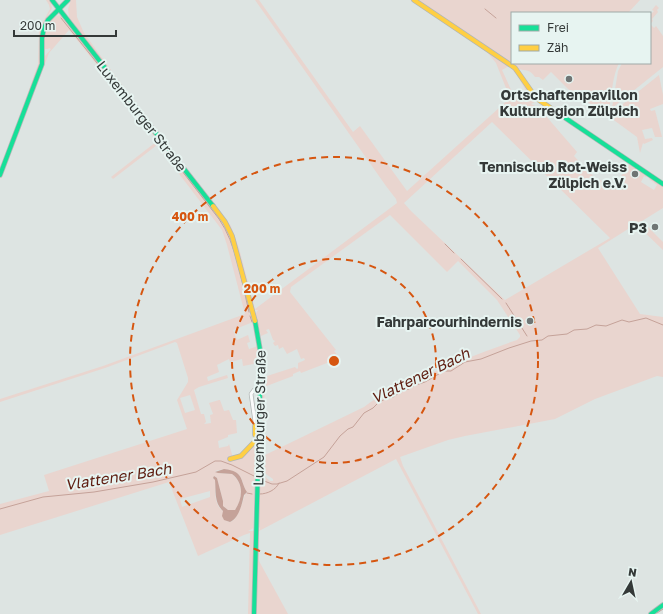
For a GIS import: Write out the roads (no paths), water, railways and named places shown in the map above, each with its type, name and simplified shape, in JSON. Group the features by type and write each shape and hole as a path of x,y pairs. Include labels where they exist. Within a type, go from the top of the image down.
{"main road":[{"name":"Luxemburger Straße","path":"52,0 213,206 228,227 234,242 259,337 261,365 254,614"},
{"path":"0,175 42,64 42,37 44,27 50,18 68,0"},
{"path":"414,0 515,68 536,98 663,184"},
{"path":"230,459 238,458 242,455 259,437"},
{"path":"651,614 663,605"}],"street":[{"path":"259,424 254,422 251,394 254,390 261,391"}],"waterway":[{"path":"485,9 496,18"},
{"path":"61,18 157,138"},
{"path":"162,145 225,229 238,264 249,312"},
{"path":"445,244 454,253"},
{"path":"461,259 502,299"},
{"path":"506,303 527,336"},
{"path":"250,316 252,322"},
{"name":"Vlattener Bach","path":"259,479 272,484 287,481 324,457 340,436 348,429 353,427 364,413 378,403 413,386 425,382 444,371 451,371 465,362 481,359 531,341 542,340 548,336 567,334 574,330 587,329 596,325 606,326 622,320 629,322 646,318 663,325"},
{"name":"Vlattener Bach","path":"0,509 43,497 94,492 153,482 196,472 215,461 221,461 232,465 256,477"},
{"path":"260,494 271,491 276,488 279,483"},
{"path":"247,493 252,494"},
{"path":"657,613 663,609"}],"place":[{"name":"Ortschaftenpavillon Kulturregion Zülpich","path":"569,79"},
{"name":"Tennisclub Rot-Weiss Zülpich e.V.","path":"635,174"},
{"name":"P3","path":"655,227"},
{"name":"Fahrparcourhindernis","path":"530,321"}]}
